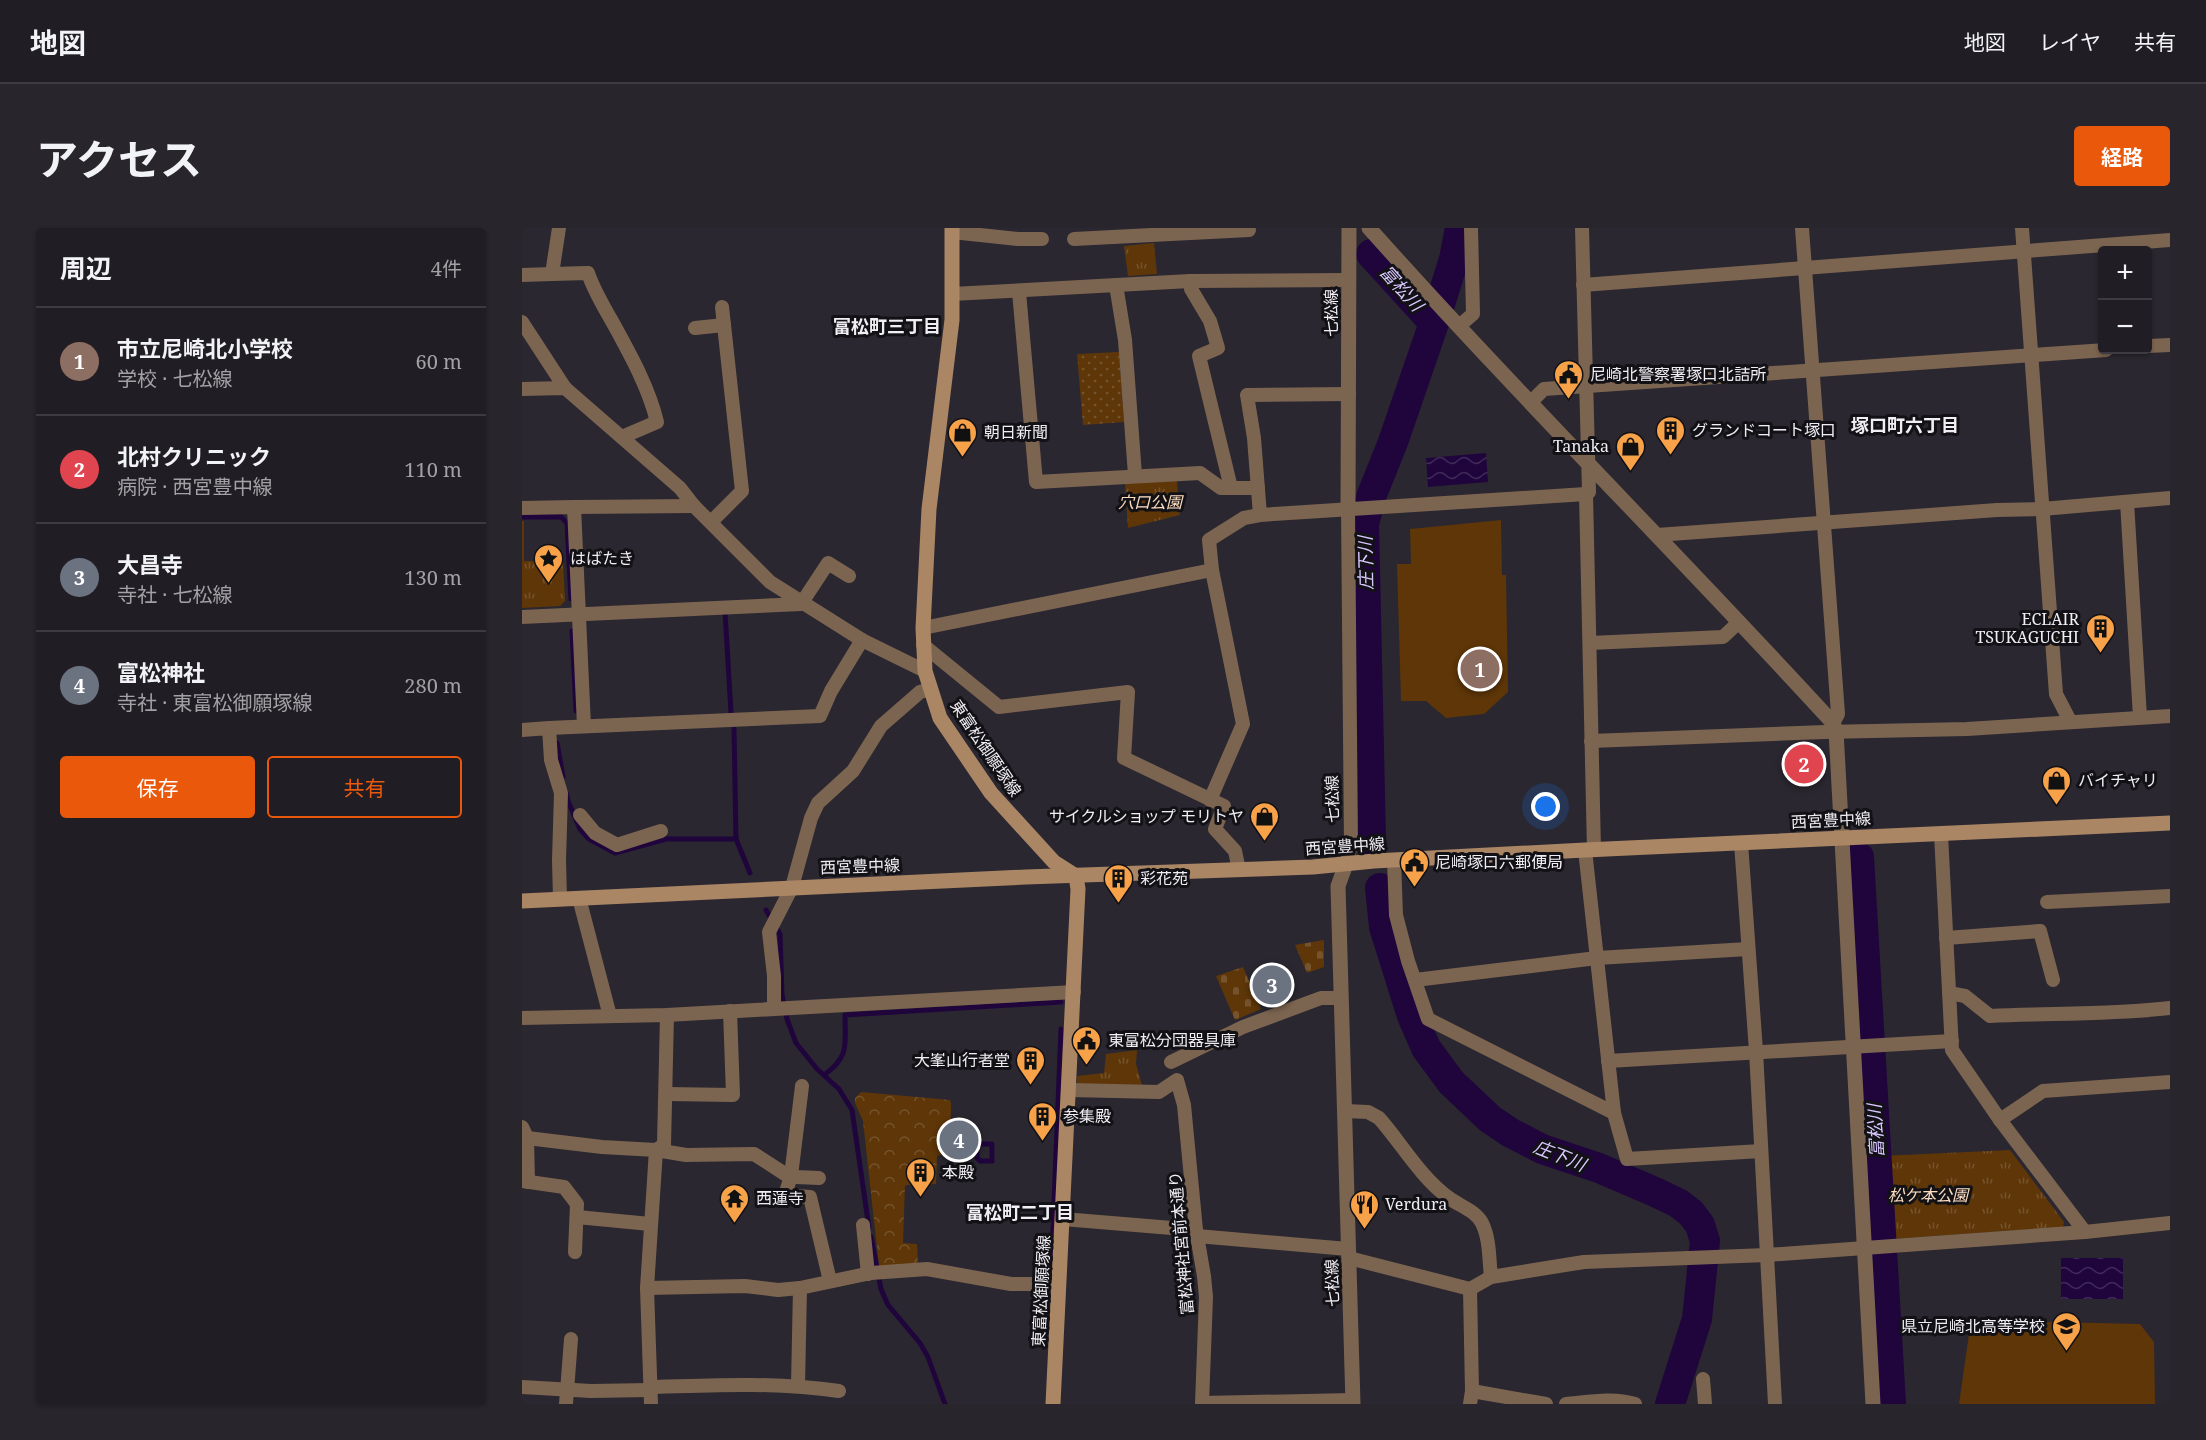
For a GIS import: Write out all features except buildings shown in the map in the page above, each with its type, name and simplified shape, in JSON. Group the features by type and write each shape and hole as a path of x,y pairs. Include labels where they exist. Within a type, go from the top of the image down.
{"main road":[{"name":"東富松御願塚線","path":"952,230 952,320 929,509 923,628 925,671 940,718 991,793 1054,862 1076,876 1078,889 1053,1404"},
{"name":"西宮豊中線","path":"522,901 792,887 1239,870 1589,850 2170,823"}],"street":[{"path":"552,274 559,228"},
{"name":"七松線","path":"1349,228 1348,394 1354,509 1351,846 1338,886 1353,1402"},
{"path":"1369,228 1431,297 1657,535 1731,630 1834,727"},
{"path":"1456,323 1473,314 1471,228"},
{"path":"1582,228 1590,643 1589,850 1597,958 1614,1113 1627,1159 1761,1151"},
{"path":"1802,228 1838,714 1834,727 1841,838 1863,1046 1875,1247 1874,1404"},
{"path":"2022,228 2056,694 2070,721"},
{"path":"952,230 1018,239 1042,239"},
{"path":"1080,235 1249,230"},
{"path":"1583,285 2170,240"},
{"path":"522,275 588,273 653,405 657,422 622,437"},
{"path":"952,294 1190,281 1349,280"},
{"path":"1190,281 1191,289 1210,321 1218,348 1200,356 1231,488"},
{"path":"1116,285 1125,340 1135,476"},
{"path":"1019,292 1036,482 1200,473 1221,488 1258,488"},
{"path":"711,522 742,492 730,421 722,307"},
{"path":"522,322 565,388 680,489 770,582 801,604 862,640 925,671"},
{"path":"695,328 724,325"},
{"path":"2152,346 2170,345"},
{"path":"1531,402 1544,390 1585,386 2098,351"},
{"path":"522,389 565,388"},
{"path":"1260,515 1254,438 1247,396 1348,394"},
{"path":"1210,800 1243,724 1212,570 1209,540 1244,518 1260,515 1588,489"},
{"path":"1657,535 2170,498"},
{"path":"2127,502 2140,717"},
{"path":"522,508 694,506"},
{"path":"574,507 584,726"},
{"path":"801,604 828,563 849,576"},
{"path":"923,628 1212,570"},
{"path":"522,617 801,604"},
{"path":"1590,643 1731,630"},
{"path":"522,730 820,716 831,691 862,640"},
{"path":"923,645 999,707 1128,692 1124,758 1224,806 1215,829 1235,851 1239,870"},
{"path":"781,1008 774,976 769,932 792,887 811,818 818,803 853,771 881,726 920,692 930,689"},
{"path":"1591,741 1834,727 1967,729 2170,716"},
{"path":"549,728 550,760 561,793 560,899"},
{"path":"580,815 595,832 617,845 661,831"},
{"path":"1941,834 1952,1050 2000,1120 2085,1232"},
{"path":"1741,843 1756,1052 1775,1404"},
{"path":"1394,860 1396,915 1428,1019 1614,1113"},
{"path":"2047,902 2170,896"},
{"path":"579,898 610,1016"},
{"path":"1947,938 2040,931 2053,980"},
{"path":"1415,980 1597,958 1748,949"},
{"path":"522,1018 667,1015 1074,992"},
{"path":"1949,993 1965,996 1990,1016 2102,1013 2170,1008"},
{"path":"1171,1062 1243,1027 1321,998 1341,998"},
{"path":"667,1094 733,1095 730,1011"},
{"path":"656,1150 664,1145 667,1094 667,1015"},
{"path":"1608,1061 1952,1041"},
{"name":"富松神社宮前本通り","path":"1069,1090 1159,1092 1177,1080 1184,1105 1196,1233 1206,1296 1202,1404"},
{"path":"2000,1120 2043,1091 2170,1082"},
{"path":"802,1086 790,1176 785,1195 810,1197 830,1281"},
{"path":"1345,1111 1368,1112 1379,1118 1433,1184 1448,1197 1476,1214 1483,1224 1488,1245 1491,1278"},
{"path":"576,1252 577,1204 564,1187 525,1181 525,1132 602,1147 656,1150 686,1155 754,1154 771,1167 790,1176 819,1178"},
{"path":"650,1394 647,1288 656,1150"},
{"path":"577,1217 650,1224"},
{"path":"1063,1219 1196,1233 1349,1254 1470,1289 1491,1278 1584,1262 1767,1255 2085,1232 2170,1223"},
{"path":"862,1225 873,1273"},
{"path":"647,1288 745,1286 778,1290 800,1288 873,1273 927,1269 1011,1284 1059,1284"},
{"path":"798,1385 800,1288"},
{"path":"1470,1289 1471,1398 1545,1404"},
{"path":"566,1404 571,1339"},
{"path":"1703,1379 1705,1404"},
{"path":"522,1387 650,1394 739,1384 798,1385 839,1391"},
{"path":"1566,1404 1609,1401 1626,1401 1635,1404"},
{"path":"1202,1404 1353,1402"}],"green space":[{"path":"1154,243 1157,274 1128,276 1124,246"},
{"path":"1119,352 1124,422 1083,425 1077,354"},
{"name":"穴口公園","path":"1177,481 1180,515 1128,528 1125,483"},
{"path":"1501,520 1502,575 1506,575 1508,692 1484,714 1446,718 1426,701 1401,701 1397,564 1411,564 1410,529"},
{"path":"522,521 524,521 524,561 563,561 565,601 560,606 522,608"},
{"path":"1324,940 1324,967 1307,973 1295,945"},
{"path":"1243,967 1261,1009 1235,1020 1216,976"},
{"path":"1137,1050 1136,1064 1142,1085 1077,1084 1077,1076 1104,1073 1106,1054"},
{"path":"861,1092 950,1100 950,1153 937,1156 936,1184 905,1186 903,1243 917,1244 918,1265 879,1266 863,1121 855,1103 855,1098"},
{"name":"松ケ本公園","path":"2010,1150 2064,1222 2063,1227 1891,1239 1886,1236 1881,1156"},
{"path":"1971,1320 2140,1324 2154,1342 2155,1404 1959,1404"}],"water":[{"path":"1486,453 1488,482 1428,487 1426,458"},
{"path":"2061,1258 2123,1258 2123,1299 2061,1299"}],"waterway":[{"name":"庄下川","path":"1371,840 1364,524 1371,497 1393,442 1436,317 1454,259 1460,228"},
{"name":"富松川","path":"1371,254 1433,322"},
{"path":"522,517 561,517 567,523 571,599"},
{"path":"725,612 731,713"},
{"path":"572,631 576,711"},
{"path":"734,729 736,839"},
{"path":"557,743 563,777"},
{"path":"566,792 580,829 589,839 615,853 666,839 736,839 750,873"},
{"name":"富松川","path":"1859,857 1891,1404"},
{"name":"庄下川","path":"1380,888 1384,927 1412,1016 1426,1048 1451,1082 1490,1119 1511,1133 1542,1149 1599,1168 1678,1203 1691,1213 1700,1225 1705,1241 1697,1319 1670,1404"},
{"path":"766,910 780,934 782,995 787,1019 796,1043 817,1069 839,1089 852,1110 869,1228"},
{"path":"824,1075 842,1056 845,1042 845,1015 1061,1002"},
{"path":"1051,1277 1061,1029"},
{"path":"992,1152 992,1144 980,1144 977,1147 977,1158 980,1161 992,1161 992,1154"},
{"path":"871,1237 881,1289 888,1305 920,1343 928,1357 945,1404"}],"place":[{"name":"尼崎北警察署塚口北詰所","path":"1569,400"},
{"name":"グランドコート塚口","path":"1671,456"},
{"name":"朝日新聞","path":"963,458"},
{"name":"Tanaka","path":"1630,472"},
{"name":"はばたき","path":"549,584"},
{"name":"ECLAIR TSUKAGUCHI","path":"2100,654"},
{"name":"市立尼崎北小学校","path":"1480,669"},
{"name":"北村クリニック","path":"1804,764"},
{"name":"バイチャリ","path":"2057,806"},
{"name":"サイクルショップ モリトヤ","path":"1265,842"},
{"name":"尼崎塚口六郵便局","path":"1414,888"},
{"name":"彩花苑","path":"1119,904"},
{"name":"大昌寺","path":"1272,985"},
{"name":"東富松分団器具庫","path":"1087,1066"},
{"name":"大峯山行者堂","path":"1031,1086"},
{"name":"富松神社","path":"959,1140"},
{"name":"参集殿","path":"1042,1142"},
{"name":"本殿","path":"921,1198"},
{"name":"西蓮寺","path":"735,1224"},
{"name":"Verdura","path":"1364,1230"},
{"name":"県立尼崎北高等学校","path":"2066,1352"}],"district":[{"name":"富松町三丁目","path":"887,326"},
{"name":"塚口町六丁目","path":"1905,425"},
{"name":"富松町二丁目","path":"1020,1212"}]}
